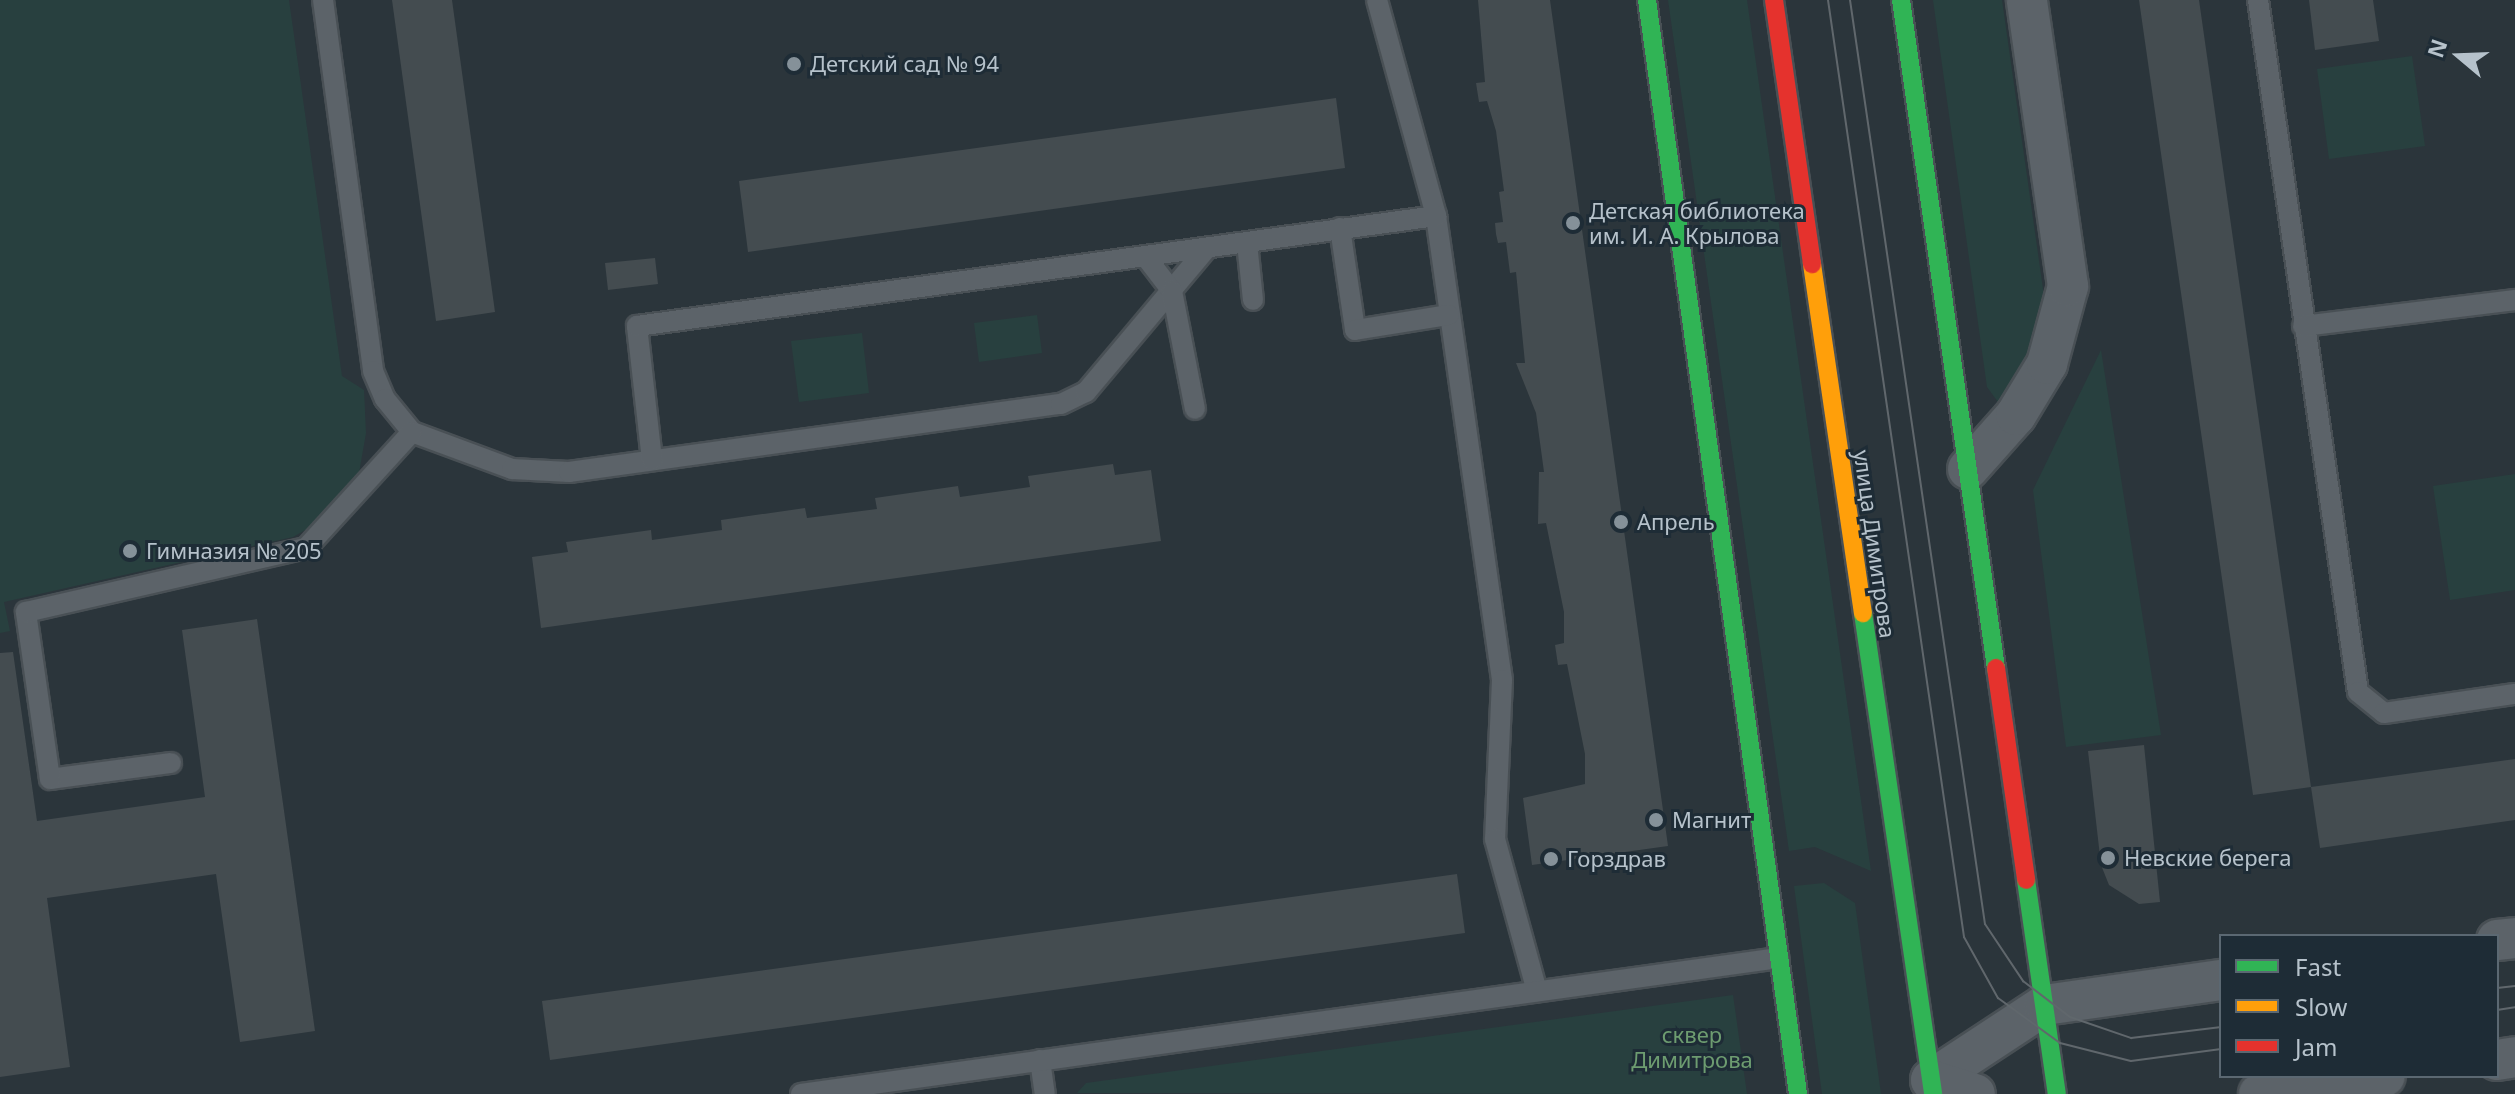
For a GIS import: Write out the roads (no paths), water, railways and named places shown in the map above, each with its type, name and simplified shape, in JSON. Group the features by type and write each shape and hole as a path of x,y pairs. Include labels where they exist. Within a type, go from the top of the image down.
{"street":[{"path":"1647,0 1798,1094"},
{"name":"улица Димитрова","path":"1774,0 1932,1087"},
{"path":"1901,0 2057,1094"},
{"path":"1968,469 2016,415 2047,364 2068,286 2027,0"},
{"path":"1932,1087 2045,1005 2219,980"},
{"path":"2259,1094 2371,1078"},
{"path":"1932,1087 1975,1094"}],"lane":[{"path":"323,0 373,371 385,399 412,432 460,454 535,472 652,460 1061,404 1086,392 1206,249"},
{"path":"1377,0 1436,216 1502,680 1495,839 1537,991"},
{"path":"2258,0 2358,692 2384,713 2515,694"},
{"path":"652,460 637,326 1436,216"},
{"path":"1340,228 1355,330 1449,315"},
{"path":"1247,243 1253,300"},
{"path":"1145,256 1172,291 1195,409"},
{"path":"2303,326 2515,300"},
{"path":"171,763 50,779 26,612 306,548 412,432"},
{"path":"801,1094 1779,958"},
{"path":"1040,1060 1045,1094"}],"tram line":[{"path":"1828,0 1964,937 1998,998 2060,1043 2131,1061 2219,1049"},
{"path":"1850,0 1985,924 2023,981 2070,1017 2131,1038 2219,1027"},
{"path":"2499,988 2515,986"},
{"path":"2499,1010 2515,1007"}],"place":[{"name":"Детский сад № 94","path":"794,64"},
{"name":"Детская библиотека им. И. А. Крылова","path":"1573,223"},
{"name":"Апрель","path":"1621,522"},
{"name":"Гимназия № 205","path":"130,551"},
{"name":"Магнит","path":"1656,820"},
{"name":"Невские берега","path":"2108,858"},
{"name":"Горздрав","path":"1551,859"}],"park label":[{"name":"сквер Димитрова","path":"1692,1046"}]}
